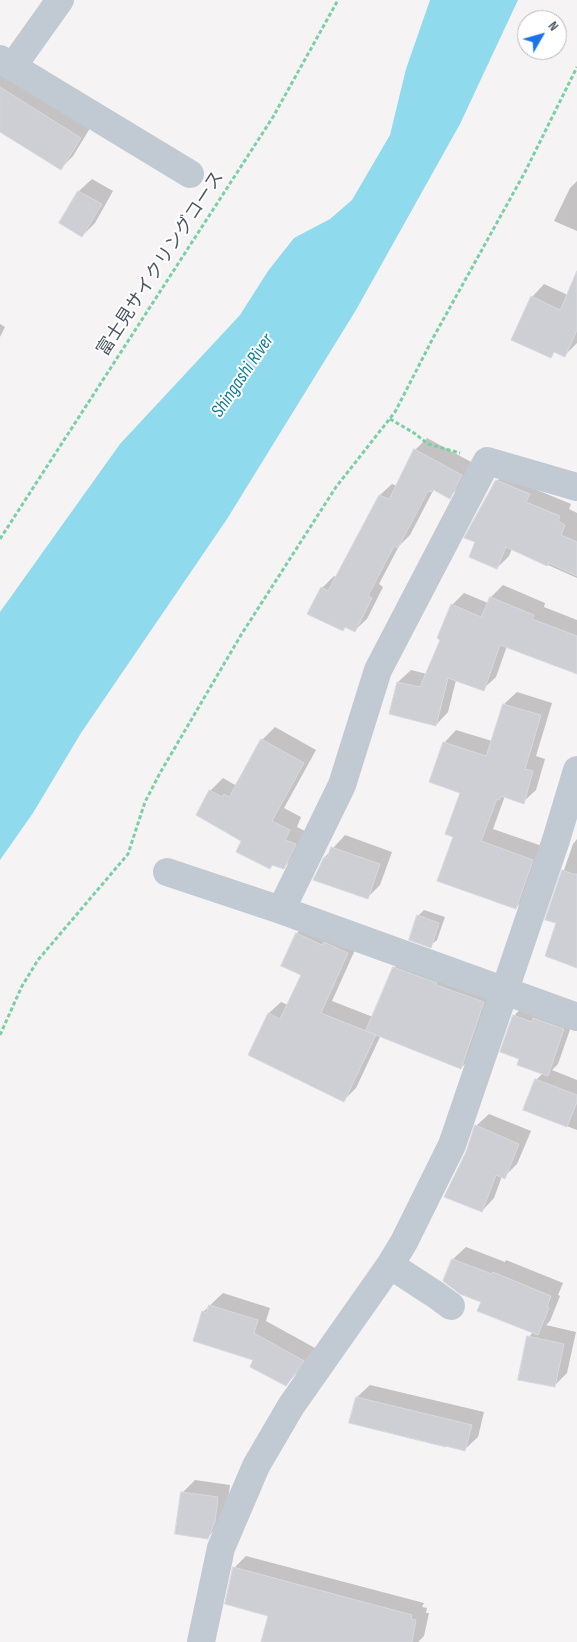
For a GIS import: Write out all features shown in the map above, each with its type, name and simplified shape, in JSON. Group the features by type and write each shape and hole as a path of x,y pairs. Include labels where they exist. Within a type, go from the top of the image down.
{"street":[{"path":"60,0 7,62 190,174"},
{"path":"281,910 342,785 378,670 487,461 577,487"},
{"path":"201,1642 221,1548 256,1466 291,1406 390,1265 404,1242 452,1145 556,840 577,770"},
{"path":"167,872 281,910 577,1017"},
{"path":"390,1265 451,1306"}],"path":[{"name":"富士見サイクリングコース","path":"0,539 273,117 338,0"},
{"path":"0,1035 22,986 38,960 128,854 145,802 241,635 336,487 390,418 525,172 577,67"},
{"path":"390,418 428,444"}],"water":[{"name":"Shingashi River","path":"430,0 518,0 460,124 356,310 227,519 81,733 33,813 0,860 0,612 120,444 240,315 268,271 294,238 330,219 352,200 390,135 406,69"}],"building":[{"path":"0,87 81,138 61,170 0,132"},
{"path":"78,191 102,204 82,237 59,223"},
{"path":"577,271 577,330 565,357 554,352 551,358 511,340 531,296 560,310"},
{"path":"414,449 462,475 450,499 432,489 431,492 428,491 398,548 394,546 368,596 372,598 355,632 345,627 343,631 307,614 321,587 328,591 379,495 389,499"},
{"path":"496,480 530,494 526,502 560,516 558,521 565,525 561,535 577,542 577,576 549,563 547,566 506,547 497,569 469,557 475,542 464,538"},
{"path":"490,597 534,615 532,619 577,636 577,674 500,645 484,691 448,678 436,726 389,714 397,682 420,687 440,640 437,638 451,604 481,617"},
{"path":"503,704 541,715 525,769 533,771 524,804 501,796 499,800 497,799 481,841 533,860 516,909 437,881 453,837 445,834 460,793 429,782 443,742 486,756"},
{"path":"261,739 304,763 272,821 290,830 285,840 296,844 284,869 272,865 270,869 236,852 241,841 196,815 209,790 222,797 224,794 229,797"},
{"path":"331,847 380,864 368,899 313,880 324,857 327,858"},
{"path":"562,870 577,874 577,968 545,956 556,923 545,920"},
{"path":"417,915 439,923 431,948 409,940"},
{"path":"296,933 322,945 324,942 348,953 321,1013 376,1035 344,1102 248,1055 268,1013 280,1019 301,975 281,966"},
{"path":"393,967 484,1002 461,1069 366,1031"},
{"path":"513,1015 532,1022 533,1018 564,1029 548,1076 517,1065 519,1059 500,1052"},
{"path":"535,1079 577,1095 577,1102 567,1127 523,1110"},
{"path":"475,1125 519,1144 505,1179 496,1175 482,1212 444,1197 466,1152"},
{"path":"452,1259 492,1274 493,1272 551,1296 547,1307 549,1308 538,1335 477,1311 481,1302 460,1294 443,1281"},
{"path":"209,1305 258,1320 254,1333 304,1361 286,1386 250,1367 253,1360 193,1341 202,1311 206,1313"},
{"path":"527,1336 564,1344 555,1387 518,1380"},
{"path":"356,1397 472,1425 465,1451 349,1423"},
{"path":"181,1492 218,1497 215,1522 208,1539 175,1534"},
{"path":"233,1567 412,1615 411,1619 416,1620 412,1642 261,1642 268,1616 225,1604"}]}
